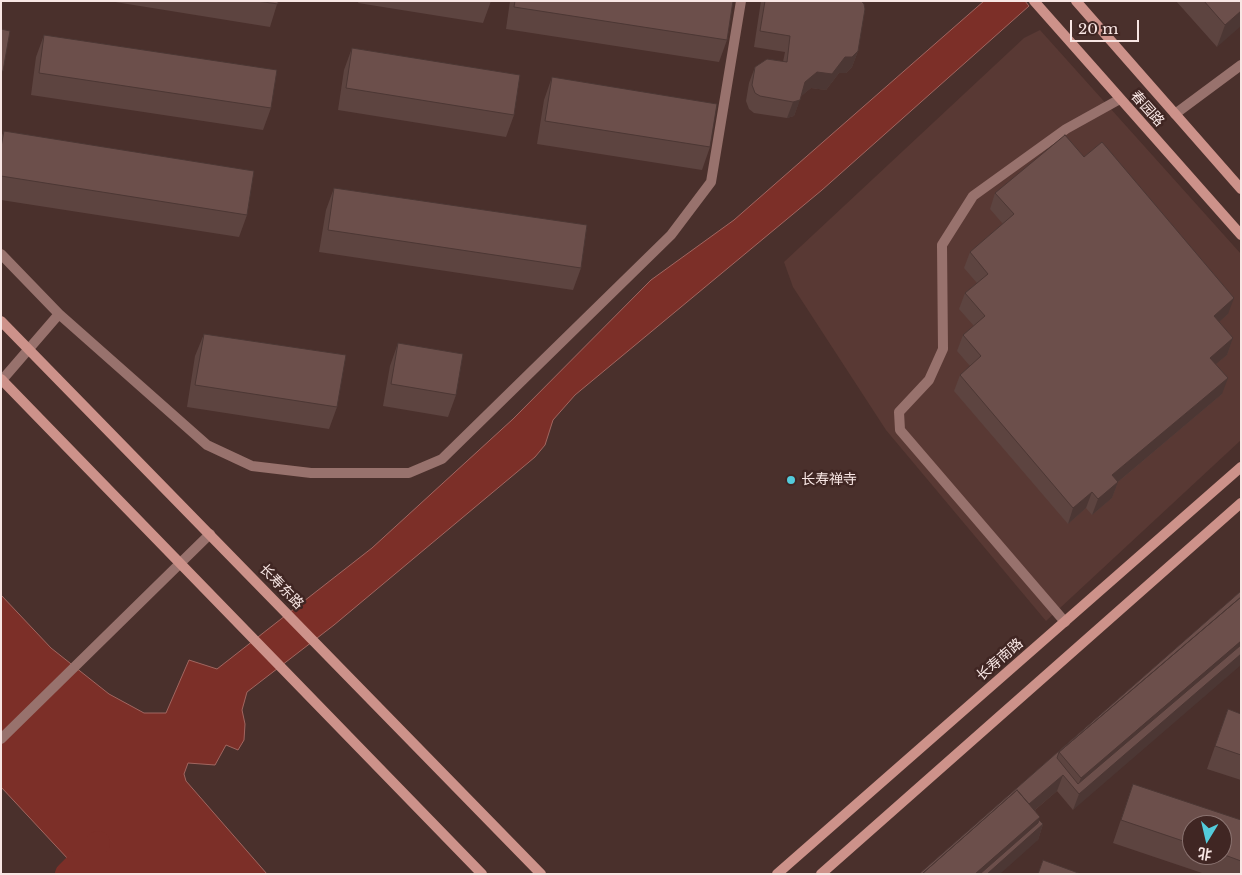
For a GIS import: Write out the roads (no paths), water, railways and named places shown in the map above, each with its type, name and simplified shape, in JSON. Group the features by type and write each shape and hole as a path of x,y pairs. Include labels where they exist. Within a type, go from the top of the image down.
{"main road":[{"name":"春园路","path":"1034,1 1241,235"},
{"name":"春园路","path":"1076,1 1241,189"},
{"name":"长寿东路","path":"1,321 540,874"},
{"path":"2,380 482,874"},
{"name":"长寿南路","path":"777,874 1241,467"},
{"path":"821,874 1241,503"}],"street":[{"path":"1,254 59,314 207,445 252,466 311,473 409,473 442,459 671,235 711,182 741,1"},
{"path":"1175,114 1241,65"},
{"path":"1065,622 900,430 899,412 929,380 943,349 942,245 973,196 1066,129 1120,99"},
{"path":"2,380 59,314"},
{"path":"1,739 210,534"}],"waterway":[{"path":"67,874 98,843"}],"place":[{"name":"长寿禅寺","path":"791,480"}]}
